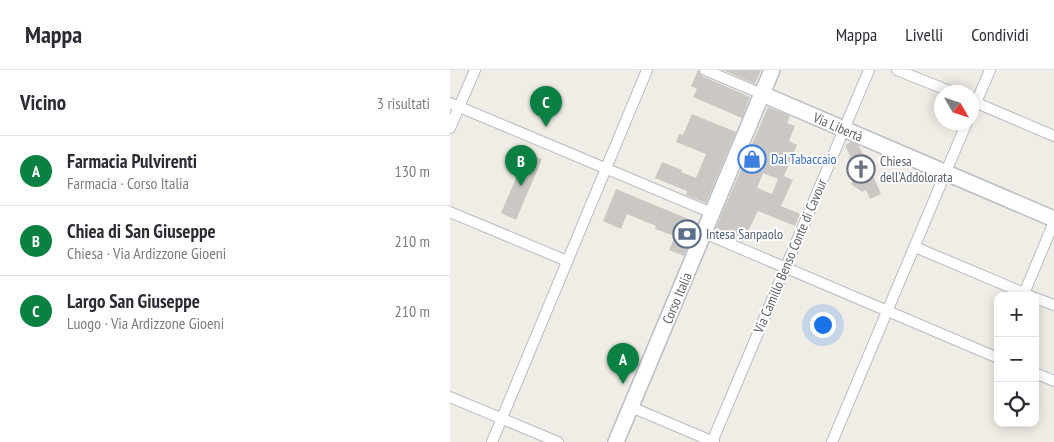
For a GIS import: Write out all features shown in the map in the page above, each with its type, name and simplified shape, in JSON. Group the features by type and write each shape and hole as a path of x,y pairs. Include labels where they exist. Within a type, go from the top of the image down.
{"street":[{"path":"450,128 454,105 475,70"},
{"path":"492,442 647,70"},
{"name":"Via Libertà","path":"705,70 1054,220"},
{"name":"Corso Italia","path":"616,442 772,70"},
{"name":"Via Camillo Benso Conte di Cavour","path":"712,442 869,70"},
{"path":"897,70 934,85"},
{"path":"979,93 990,70"},
{"path":"454,105 712,213"},
{"path":"979,107 1054,136"},
{"path":"832,442 964,130"},
{"path":"450,212 567,261"},
{"path":"1027,292 1054,220"},
{"path":"704,233 994,356"},
{"path":"915,247 1019,292"},
{"path":"1039,300 1054,306"},
{"path":"1039,375 1054,381"},
{"path":"450,397 558,442"},
{"path":"631,407 712,442"}],"building":[{"path":"698,70 702,76 750,97 742,118 693,97 697,89 691,86"},
{"path":"723,70 761,70 755,84"},
{"path":"768,107 790,116 787,123 795,126 789,141 797,145 784,176 793,180 781,206 800,214 795,226 758,211 743,242 715,230","holes":["763,173 778,179 772,194 757,188"]},
{"path":"692,114 736,132 706,203 686,195 687,191 655,178 662,162 696,178 706,154 676,142 679,134 683,135"},
{"name":"Chiesa dell'Addolorata","path":"851,142 858,145 863,154 867,156 874,170 874,178 881,194 870,199 866,190 862,192 851,184 854,179 849,168 853,165 848,161 850,156 845,145"},
{"path":"527,153 542,159 516,220 501,213"},
{"path":"616,189 698,223 684,256 669,250 675,236 655,229 656,226 627,214 621,229 603,221"}],"place":[{"name":"Largo San Giuseppe","path":"546,127"},
{"name":"Dal Tabaccaio","path":"752,159"},
{"name":"Chiesa dell'Addolorata","path":"861,169"},
{"name":"Chiea di San Giuseppe","path":"521,186"},
{"name":"Intesa Sanpaolo","path":"687,234"},
{"name":"Farmacia Pulvirenti","path":"623,384"}]}
